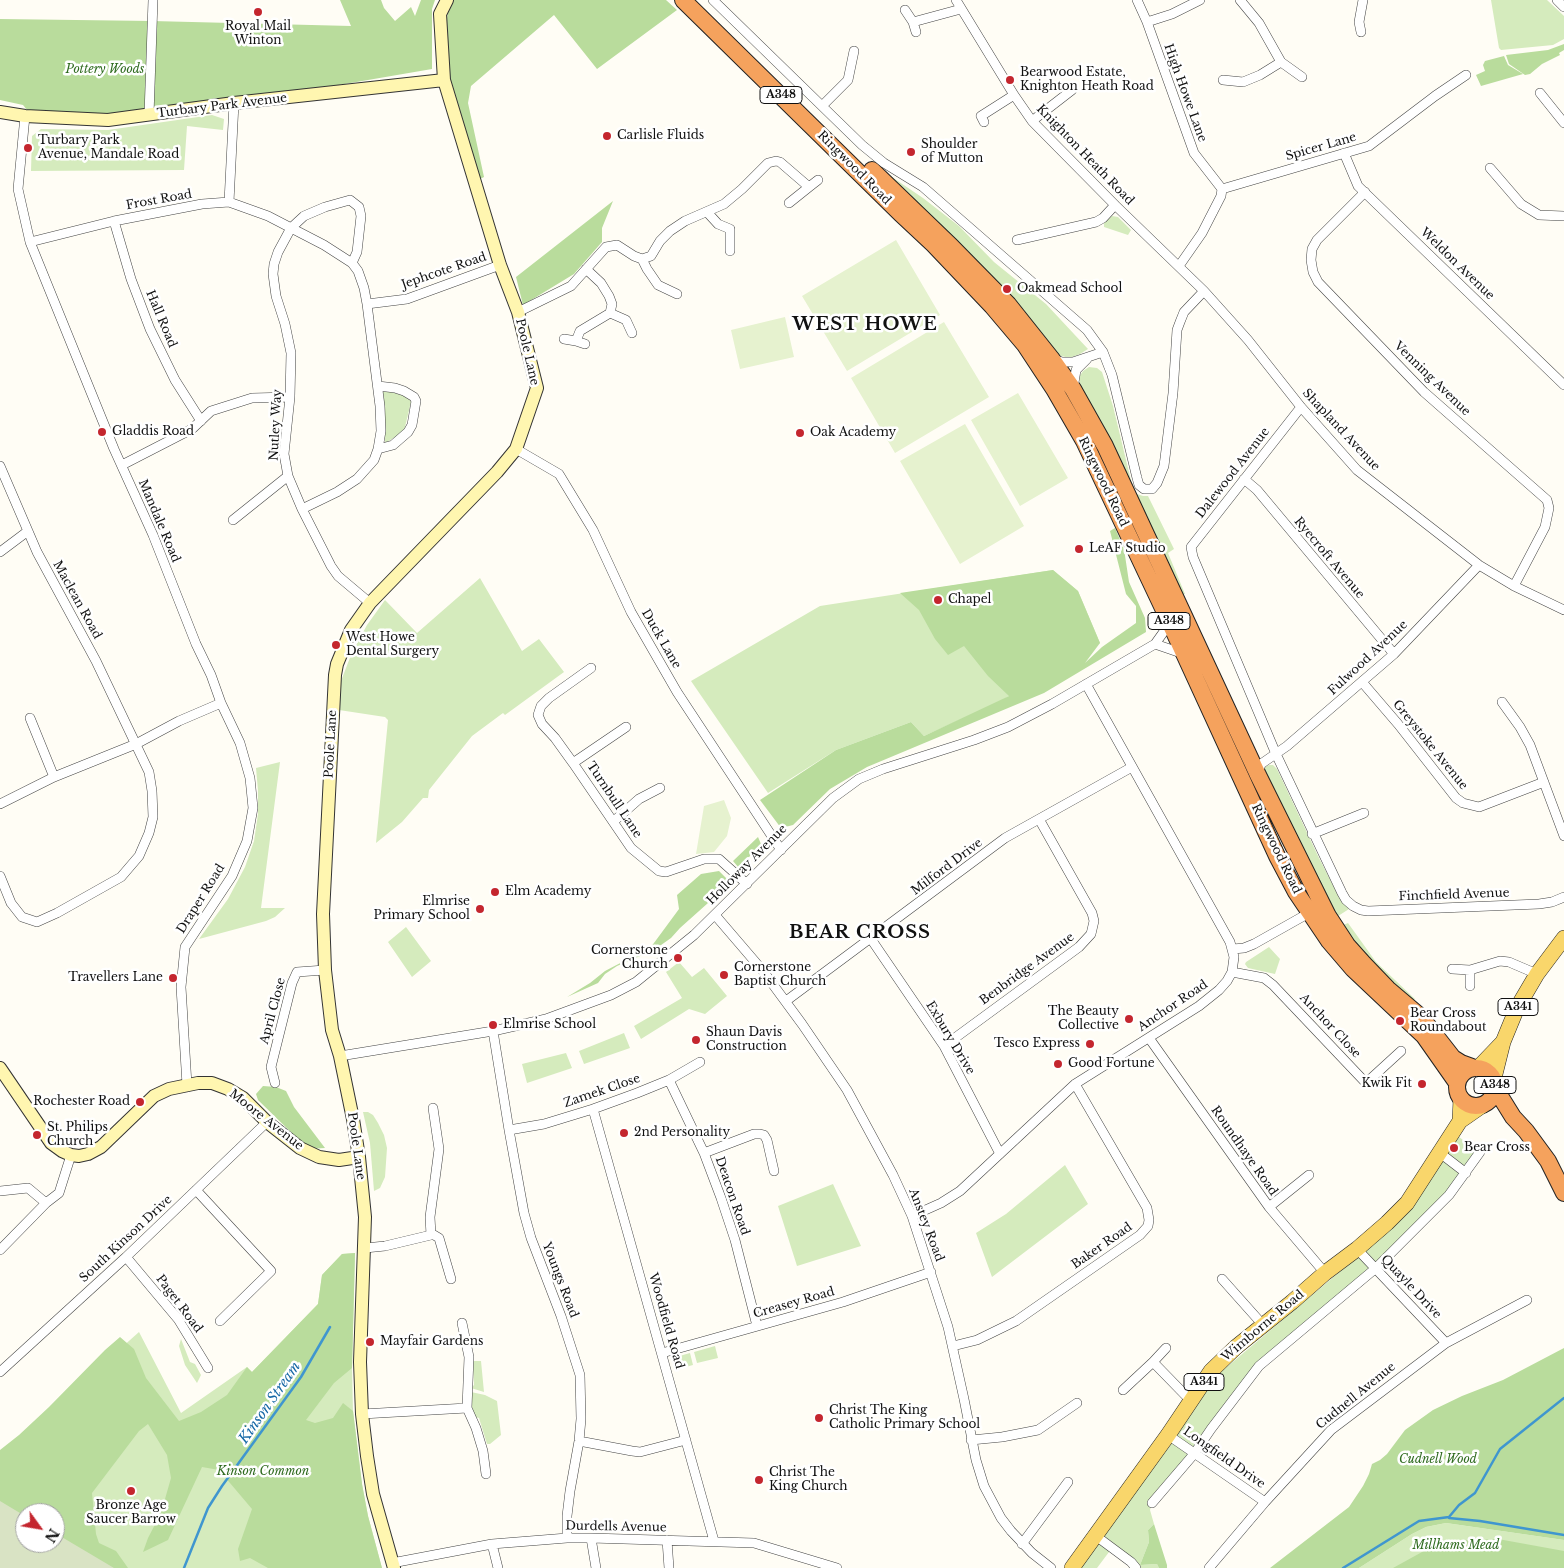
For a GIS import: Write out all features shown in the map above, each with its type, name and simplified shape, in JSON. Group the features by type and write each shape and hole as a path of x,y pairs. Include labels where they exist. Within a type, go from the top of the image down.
{"highway":[{"name":"Ringwood Road","path":"683,0 934,245 986,298 1015,333 1054,390 1084,441 1277,856 1296,892 1329,941 1353,969 1424,1036 1459,1091"},
{"name":"Ringwood Road","path":"697,0 983,277 1008,304 1051,358 1073,390 1105,446 1250,754 1262,768 1314,890 1328,916 1347,945 1388,989 1421,1017 1453,1058 1460,1064 1476,1067"},
{"name":"A348","path":"1476,1067 1490,1073 1490,1093 1478,1106 1468,1104 1459,1091 1462,1073 1476,1067"},
{"name":"A348","path":"1490,1093 1526,1131 1545,1156 1564,1193"}],"main road":[{"name":"A341","path":"1490,1093 1503,1042 1517,1008 1537,974 1562,947"},
{"name":"A341","path":"1476,1067 1503,1042"},
{"name":"Wimborne Road","path":"1459,1091 1460,1121"},
{"name":"Wimborne Road","path":"1072,1568 1168,1435 1211,1370 1236,1347 1387,1223 1407,1203 1460,1121 1490,1093"}],"street":[{"path":"148,115 153,0"},
{"name":"Poole Lane","path":"393,1565 374,1494 362,1414 360,1362 365,1217 359,1157 340,1056 332,1030 325,970 322,914 335,675 337,664 351,630 370,603 516,450 537,388 518,312 500,265 444,80 440,14 447,0"},
{"name":"Ringwood Road","path":"712,0 874,155 923,187 956,214 1079,322 1096,341 1103,352 1112,375 1137,478 1139,485 1144,489 1152,489 1158,483 1164,466 1173,393 1177,330 1184,312 1204,291"},
{"name":"Knighton Heath Road","path":"956,0 1032,121 1115,205 1179,266"},
{"name":"High Howe Lane","path":"1137,0 1194,153 1222,189"},
{"path":"1146,22 1172,14 1200,0"},
{"path":"1240,0 1259,23 1281,62 1302,77"},
{"path":"1361,32 1359,22 1363,0"},
{"path":"1557,0 1564,7"},
{"path":"913,22 961,9"},
{"path":"905,10 913,22 916,32"},
{"path":"822,106 848,80 854,51"},
{"path":"1223,80 1242,82 1260,76 1281,62"},
{"name":"Spicer Lane","path":"1222,189 1374,143 1434,96 1466,75"},
{"name":"Turbary Park Avenue","path":"0,112 25,116 108,120 234,103 444,80"},
{"path":"1032,121 1072,90"},
{"path":"1540,93 1564,123"},
{"path":"981,116 1014,95"},
{"path":"229,202 234,103"},
{"name":"Mandale Road","path":"25,116 18,189 30,242 221,703"},
{"name":"Weldon Avenue","path":"1344,153 1358,186 1564,385"},
{"path":"518,312 571,286 606,247 613,245 621,247 642,259 651,256 664,237 677,226 732,198 764,167 772,162 780,162 785,165 809,187"},
{"path":"1490,168 1521,204 1539,215 1564,216"},
{"path":"789,203 818,180"},
{"path":"1179,266 1202,233 1221,196 1222,189"},
{"name":"Venning Avenue","path":"1364,192 1317,240 1311,255 1313,272 1318,282 1424,392 1547,500 1549,508 1545,527 1514,586"},
{"path":"291,228 304,216 325,207 350,200 359,207 360,223 356,252 352,263 358,271 367,304 382,431 374,460 358,479 337,492 302,509"},
{"name":"Frost Road","path":"30,242 114,220 202,204 229,202 268,216 324,245 352,263"},
{"path":"1016,240 1096,222 1103,218 1115,205"},
{"path":"707,212 718,224 730,229 730,251"},
{"name":"Hall Road","path":"114,220 131,279 150,330 176,380 201,421"},
{"name":"Nutley Way","path":"291,228 278,252 273,274 276,296 285,324 291,353 290,397 284,454 285,464 302,509 331,566 338,576 370,603"},
{"path":"642,259 658,285 677,294"},
{"name":"Jephcote Road","path":"367,304 407,299 500,265"},
{"name":"Shapland Avenue","path":"1179,266 1248,340 1301,408 1357,470 1479,564 1514,586 1564,610"},
{"path":"564,339 580,342 578,335 583,328 610,313 612,304 610,296 601,282 586,269"},
{"path":"610,313 626,320 632,333"},
{"path":"1051,358 1062,362 1073,362 1087,359 1103,352"},
{"path":"1073,390 1076,370 1087,359"},
{"path":"378,386 404,391 414,397 416,401 412,425 408,432 392,445 378,449"},
{"path":"122,465 192,429 211,412 252,398 290,397"},
{"name":"Dalewood Avenue","path":"1276,754 1193,557 1192,547 1194,542 1301,408"},
{"name":"Duck Lane","path":"516,450 559,474 593,530 631,612 677,692 781,850"},
{"name":"Maclean Road","path":"0,466 37,552 96,661 149,772 153,816 149,833 139,856 121,877 57,913 37,922 22,917 11,903 0,876"},
{"path":"233,520 288,476"},
{"name":"Ryecroft Avenue","path":"1244,480 1257,490 1394,654"},
{"path":"0,552 28,531"},
{"name":"Fulwood Avenue","path":"1262,768 1394,654 1479,564"},
{"name":"Holloway Avenue","path":"340,1056 493,1032 553,1017 611,995 636,982 694,935 833,798 860,779 883,769 1008,727 1155,644 1170,623"},
{"path":"1155,644 1184,654"},
{"name":"Turnbull Lane","path":"592,668 549,698 541,706 538,715 542,724 574,763 614,821 618,830 631,848 659,872 676,870 704,859 718,859 747,884"},
{"name":"Greystoke Avenue","path":"1362,682 1398,724 1456,798 1463,803 1478,807 1544,782"},
{"path":"1086,684 1212,906 1233,950 1234,966 1232,972"},
{"path":"1502,702 1530,745 1564,836"},
{"path":"0,804 54,777 136,744 179,721 221,703"},
{"name":"Draper Road","path":"187,1085 181,986 185,947 232,876 246,841 253,808 250,778 240,743 221,703"},
{"path":"30,718 54,777"},
{"path":"574,763 626,727"},
{"path":"1276,754 1312,834 1360,817"},
{"name":"Milford Drive","path":"786,1001 1016,831 1132,767"},
{"path":"614,821 639,800 660,788"},
{"name":"Benbridge Avenue","path":"944,1046 1079,947 1091,934 1094,921 1092,913 1039,819"},
{"name":"Finchfield Avenue","path":"1312,834 1346,900 1361,910 1539,904 1552,902 1564,897"},
{"path":"1233,950 1254,944 1309,913"},
{"name":"Anstey Road","path":"715,915 786,1001 847,1090 893,1175 912,1216 953,1346 971,1440 984,1486 1001,1518 1022,1544 1051,1568"},
{"name":"Exbury Drive","path":"871,939 944,1046 1000,1154"},
{"path":"1452,970 1470,970 1500,961 1509,962 1537,974"},
{"name":"April Close","path":"275,1083 271,1067 292,983 297,972 325,970"},
{"path":"1470,970 1470,986"},
{"name":"Anchor Road","path":"912,1216 941,1203 960,1191 1075,1084 1199,1006 1219,990 1232,972"},
{"name":"Anchor Close","path":"1232,972 1264,978 1273,984 1366,1083 1401,1051"},
{"name":"Youngs Road","path":"493,1032 519,1192 531,1238 561,1316 580,1375 582,1400 579,1441 570,1490 567,1538"},
{"name":"Roundhaye Road","path":"1149,1038 1269,1207 1325,1273"},
{"name":"Zamek Close","path":"508,1130 544,1124 593,1109 669,1080 700,1062"},
{"path":"0,1068 51,1143 70,1156 59,1193 46,1203 0,1250"},
{"name":"Deacon Road","path":"669,1080 704,1153 735,1240 757,1326"},
{"name":"Moore Avenue","path":"70,1156 88,1154 101,1147 154,1096 168,1089 212,1083 228,1089 243,1098 267,1122 300,1148 319,1157 338,1160 359,1157"},
{"name":"Baker Road","path":"953,1346 977,1340 1016,1321 1140,1235 1148,1226 1149,1217 1146,1206 1075,1084"},
{"path":"431,1235 430,1216 439,1150 433,1108"},
{"name":"Woodfield Road","path":"593,1109 714,1541"},
{"name":"South Kinson Drive","path":"0,1372 126,1257 267,1122"},
{"path":"704,1153 754,1134 764,1135 767,1140 774,1171"},
{"path":"1152,1503 1194,1454 1259,1366 1376,1268 1449,1195 1480,1152"},
{"path":"1440,1153 1466,1173"},
{"path":"1269,1207 1309,1175"},
{"path":"0,1192 28,1188 46,1203"},
{"path":"196,1190 271,1271 220,1321"},
{"path":"365,1248 386,1246 434,1234 439,1238 451,1279"},
{"name":"Quayle Drive","path":"1357,1248 1446,1343"},
{"name":"Paget Road","path":"126,1257 178,1319 208,1368"},
{"name":"Creasey Road","path":"662,1352 843,1302 931,1272"},
{"path":"1222,1279 1263,1325"},
{"name":"Cudnell Avenue","path":"1209,1568 1265,1502 1331,1430 1446,1343 1527,1300"},
{"path":"462,1323 469,1357 467,1408 483,1451 486,1474"},
{"path":"1123,1390 1166,1348"},
{"path":"1152,1362 1191,1401"},
{"path":"971,1440 1002,1437 1038,1430 1077,1403"},
{"path":"362,1414 467,1408"},
{"name":"Longfield Drive","path":"1168,1435 1265,1502"},
{"path":"579,1441 640,1452 686,1440"},
{"path":"1022,1544 1068,1482"},
{"path":"1096,1536 1131,1562 1136,1568"},
{"path":"591,1538 596,1568"},
{"name":"Durdells Avenue","path":"393,1565 492,1544 591,1538 754,1543 837,1568"},
{"path":"667,1540 670,1568"},
{"path":"492,1544 498,1568"}],"green space":[{"name":"Pottery Woods","path":"340,0 381,0 384,8 395,21 411,7 415,16 421,0 435,0 432,9 432,69 234,103 149,115 32,116 23,105 0,100 0,19 351,26"},
{"path":"454,0 666,0 677,10 597,69 554,15 471,86 468,103 484,177 478,180 449,75 446,27 448,9"},
{"path":"1491,0 1547,0 1564,16 1564,39 1553,45 1501,50 1499,48"},
{"path":"1564,44 1564,50 1559,53 1560,55 1542,64 1530,74 1525,75 1509,64 1506,55 1548,50"},
{"path":"1504,56 1508,65 1523,74 1481,86 1476,75 1485,71 1483,65 1485,61"},
{"path":"212,115 224,119 223,130 187,126 184,170 31,171 32,136 41,129 108,130"},
{"path":"877,167 923,198 959,226 994,262 1046,304 1088,349 1069,358 1058,355"},
{"path":"613,201 602,228 602,242 574,274 523,305 516,277"},
{"path":"1112,216 1118,217 1131,230 1128,235 1104,227 1104,223"},
{"path":"896,240 940,315 847,371 802,296"},
{"path":"785,317 794,357 740,369 731,330"},
{"path":"944,322 989,397 895,453 851,378"},
{"path":"1089,367 1097,368 1102,372 1113,406 1133,489 1137,494 1148,496 1174,549 1168,553 1185,594 1181,595 1081,388 1079,377"},
{"path":"383,390 404,395 411,402 402,433 385,443"},
{"path":"1018,393 1068,478 1020,506 971,420"},
{"path":"965,424 1024,526 960,564 900,461"},
{"path":"1115,528 1124,549 1129,582 1145,618 1146,632 1044,693 867,767 830,789 793,825 781,828 760,800 836,750 911,722 924,736 1009,696 988,676 964,646 948,655 935,639 919,610 900,593 1053,570 1078,591 1100,643 1085,663 1102,647 1136,623 1136,606 1126,594 1110,531"},
{"path":"1053,570 1078,591 1100,643 997,703 924,736 911,722 836,750 768,793 691,681 820,606"},
{"path":"480,578 522,651 539,639 564,672 505,715 503,713 472,736 429,790 428,798 423,798 402,822 376,843 388,720 385,717 339,710 341,681 351,655 367,625 385,600 417,633"},
{"path":"280,762 261,908 285,908 275,917 266,921 199,939 228,899 245,867 254,841 258,814 256,768"},
{"path":"1269,765 1273,765 1277,769 1339,897 1349,909 1335,918 1263,771"},
{"path":"724,800 731,818 727,836 714,852 696,854 704,806"},
{"path":"758,837 761,844 739,868 733,861"},
{"path":"719,871 727,879 721,890 710,900 706,901 708,903 671,938 654,950 617,966 605,974 598,983 567,997 605,971 651,947 679,909 677,895 701,874"},
{"path":"1348,923 1376,962 1415,999 1412,1002 1400,993 1341,926"},
{"path":"406,927 431,961 412,977 388,942"},
{"path":"1269,947 1280,959 1275,974 1248,968 1245,964 1246,962"},
{"path":"679,962 692,977 704,968 727,996 705,1014 689,1009 641,1039 634,1026 682,998 666,972"},
{"path":"624,1033 630,1048 584,1064 579,1051"},
{"path":"566,1053 572,1068 527,1083 522,1064"},
{"path":"263,1086 276,1087 286,1091 294,1107 325,1148 309,1149 258,1100 256,1094"},
{"path":"363,1112 373,1115 384,1135 387,1148 385,1177 380,1188 374,1191 370,1143"},
{"path":"1459,1137 1480,1152 1466,1173 1376,1268 1259,1366 1152,1503 1150,1510 1154,1524 1148,1530 1149,1542 1140,1565 1157,1564 1159,1568 1136,1568 1112,1548 1097,1568 1081,1568 1222,1371 1362,1253 1418,1196"},
{"path":"1065,1165 1088,1204 992,1277 976,1233 1006,1214"},
{"path":"833,1184 861,1246 797,1266 778,1206"},
{"name":"Kinson Common","path":"355,1253 352,1368 353,1411 362,1484 368,1516 382,1568 114,1568 65,1522 65,1503 21,1503 0,1456 139,1332 181,1413 247,1367 252,1372 318,1304 322,1275 342,1254"},
{"name":"Kinson Common","path":"355,1253 352,1368 334,1383 306,1420 315,1423 333,1418 343,1403 353,1411 362,1484 368,1516 382,1568 268,1568 250,1558 240,1561 238,1549 252,1509 219,1470 202,1467 168,1540 143,1552 161,1513 171,1478 167,1455 148,1424 139,1431 92,1493 96,1534 99,1543 116,1551 128,1568 94,1568 65,1549 65,1503 15,1503 15,1517 0,1507 0,1450 49,1407 120,1337 134,1349 146,1378 179,1421 201,1412 227,1395 247,1367 252,1372 318,1304 322,1275 342,1254"},
{"path":"181,1339 190,1362 195,1364 201,1375 197,1383 185,1365 179,1346"},
{"path":"715,1346 718,1358 697,1363 694,1352"},
{"name":"Cudnell Wood","path":"1564,1348 1564,1540 1446,1523 1426,1527 1412,1534 1359,1568 1270,1568 1349,1507 1363,1486 1372,1464 1387,1454 1405,1430 1433,1410 1503,1380"},
{"path":"690,1353 693,1365 674,1370 673,1364 676,1357"},
{"path":"473,1361 481,1361 484,1392 471,1388 474,1385"},
{"path":"471,1392 485,1395 497,1401 501,1435 490,1444 487,1444 479,1418 475,1417"},
{"path":"0,1501 15,1510 15,1553 65,1553 65,1539 114,1568 0,1568"},
{"name":"Millhams Mead","path":"1446,1523 1564,1540 1564,1568 1359,1568 1412,1534 1426,1527"},
{"path":"1154,1524 1167,1568 1159,1568 1157,1564 1140,1565 1149,1542 1148,1530"},
{"path":"1498,1539 1564,1551 1564,1568 1393,1568 1442,1541"}],"waterway":[{"name":"Kinson Stream","path":"184,1568 208,1508 301,1377 330,1327"},
{"path":"1343,1568 1419,1521 1449,1517 1459,1505 1475,1493 1500,1449 1564,1398"},
{"path":"1449,1518 1480,1521 1564,1535"}],"place":[{"name":"Royal Mail Winton","path":"258,12"},
{"name":"Bearwood Estate, Knighton Heath Road","path":"1010,80"},
{"name":"Carlisle Fluids","path":"607,136"},
{"name":"Turbary Park Avenue, Mandale Road","path":"28,148"},
{"name":"Shoulder of Mutton","path":"911,152"},
{"name":"Oakmead School","path":"1007,289"},
{"name":"Gladdis Road","path":"102,432"},
{"name":"Oak Academy","path":"800,433"},
{"name":"LeAF Studio","path":"1079,549"},
{"name":"Chapel","path":"938,600"},
{"name":"West Howe Dental Surgery","path":"336,645"},
{"name":"Elm Academy","path":"495,892"},
{"name":"Elmrise Primary School","path":"480,909"},
{"name":"Cornerstone Church","path":"678,958"},
{"name":"Cornerstone Baptist Church","path":"724,975"},
{"name":"Travellers Lane","path":"173,978"},
{"name":"The Beauty Collective","path":"1129,1019"},
{"name":"Bear Cross Roundabout","path":"1400,1021"},
{"name":"Elmrise School","path":"493,1025"},
{"name":"Shaun Davis Construction","path":"696,1040"},
{"name":"Tesco Express","path":"1090,1044"},
{"name":"Good Fortune","path":"1058,1064"},
{"name":"Kwik Fit","path":"1422,1084"},
{"name":"Rochester Road","path":"140,1102"},
{"name":"2nd Personality","path":"624,1133"},
{"name":"St. Philips Church","path":"37,1135"},
{"name":"Bear Cross","path":"1454,1148"},
{"name":"Mayfair Gardens","path":"370,1342"},
{"name":"Christ The King Catholic Primary School","path":"819,1418"},
{"name":"Christ The King Church","path":"759,1480"},
{"name":"Bronze Age Saucer Barrow","path":"131,1491"}],"district":[{"name":"WEST HOWE","path":"865,325"},
{"name":"BEAR CROSS","path":"860,933"}]}
